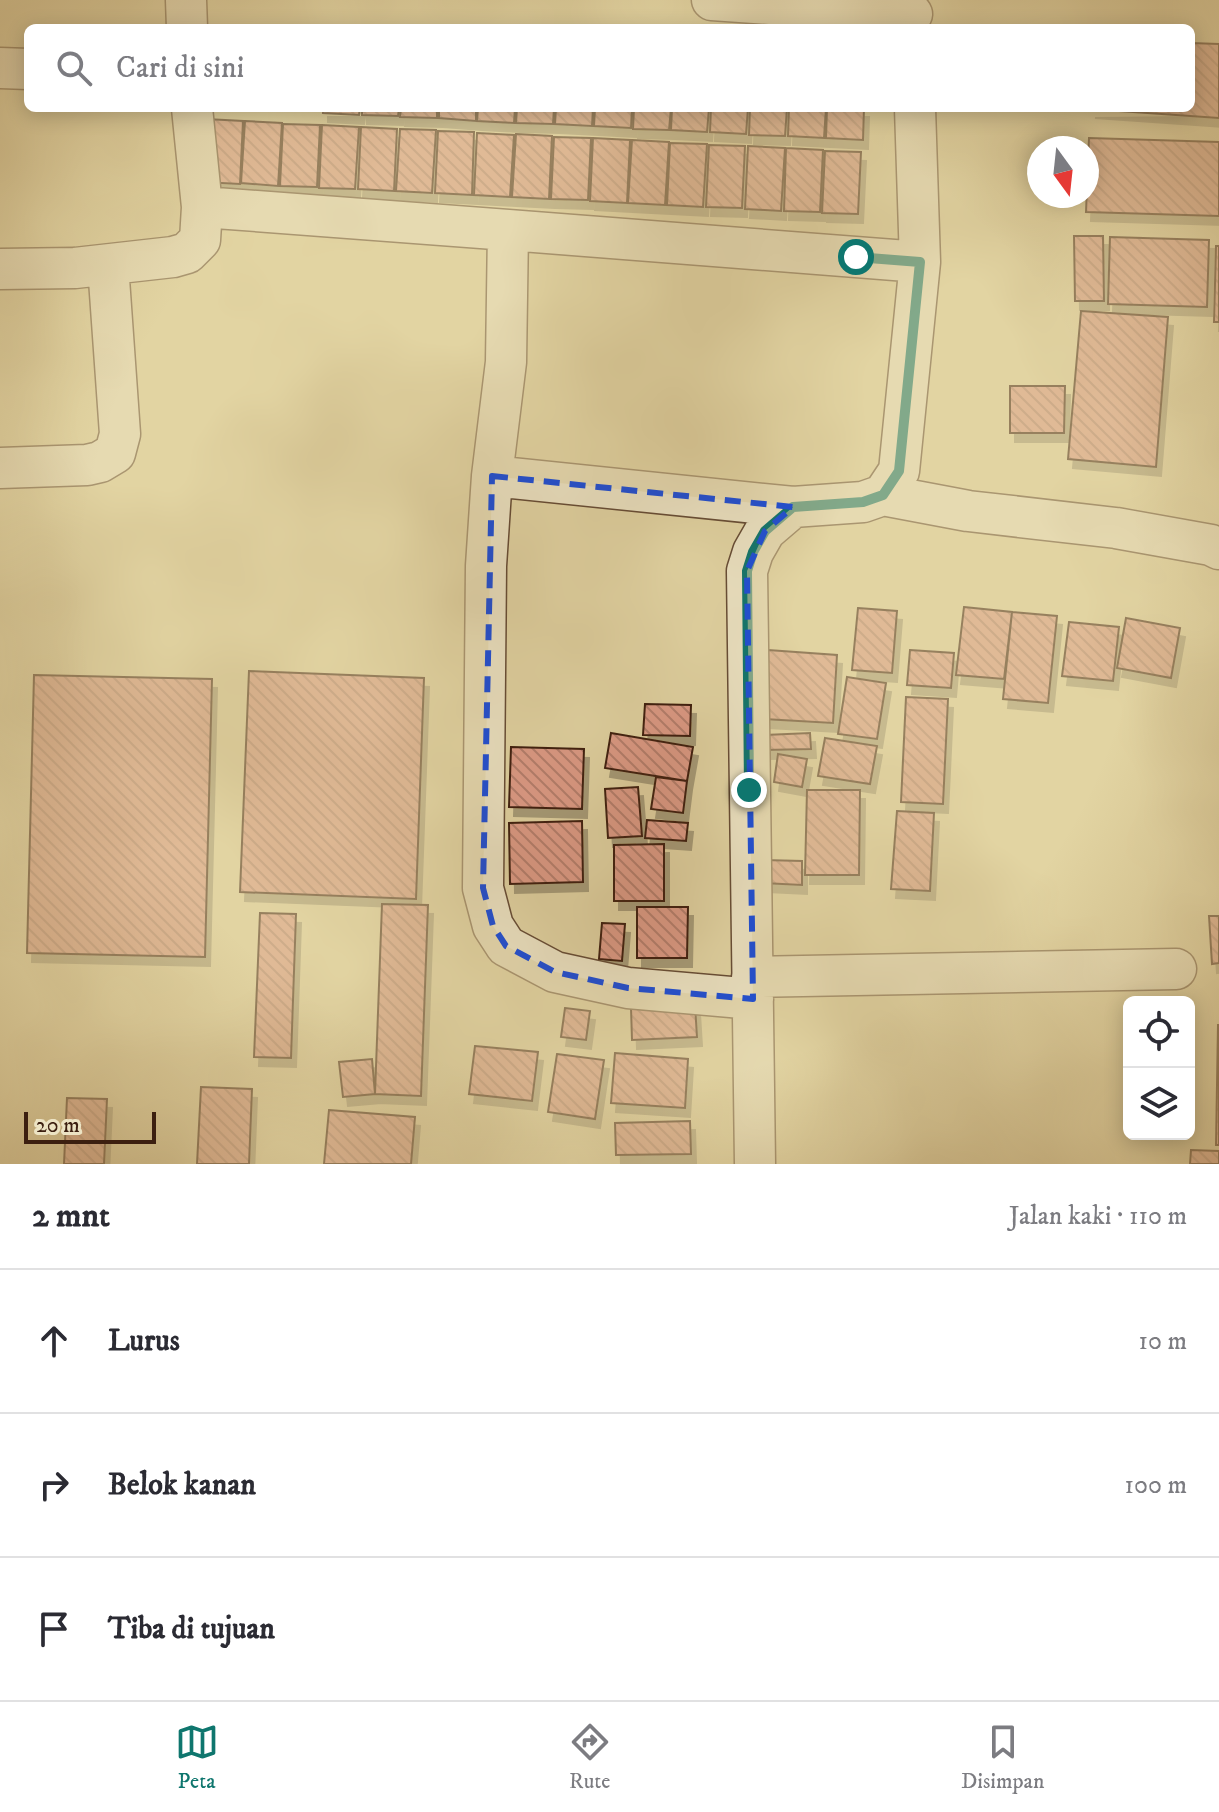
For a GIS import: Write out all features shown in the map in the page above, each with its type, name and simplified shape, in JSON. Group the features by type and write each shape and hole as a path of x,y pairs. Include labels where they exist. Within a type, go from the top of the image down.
{"street":[{"path":"186,0 187,24"},
{"path":"712,0 912,14"},
{"path":"0,68 24,69"},
{"path":"0,269 75,268 187,253 200,240 202,207 192,112"},
{"path":"883,495 899,471 920,262 915,112"},
{"path":"202,207 920,262"},
{"path":"508,230 506,362 492,476 486,566 483,888 493,926 506,946 555,972 628,988 752,988 1176,969"},
{"path":"0,468 87,465 115,453 120,434 108,265"},
{"path":"492,476 793,507 863,502 883,495 968,511 1116,528 1219,549"},
{"path":"755,1164 747,571 765,531 793,507"}],"highlighted area":[{"path":"492,476 793,507 765,531 747,571 753,999 628,988 555,972 506,946 493,926 483,888"}],"building":[{"path":"1195,43 1219,44 1219,118 1133,112 1195,112"},
{"path":"323,112 359,112 359,115"},
{"path":"362,112 398,112 398,116 362,115"},
{"path":"401,112 437,112 437,118 400,117"},
{"path":"439,112 476,112 476,121 439,118"},
{"path":"478,112 515,112 514,123 477,121"},
{"path":"517,112 554,112 553,124 516,123"},
{"path":"556,112 593,112 592,126 555,124"},
{"path":"595,112 632,112 631,128 594,126"},
{"path":"634,112 671,112 669,130 633,129"},
{"path":"672,112 709,112 707,132 671,130"},
{"path":"711,112 748,112 746,134 710,132"},
{"path":"750,112 787,112 785,136 749,135"},
{"path":"789,112 826,112 824,138 788,136"},
{"path":"827,112 864,112 863,140 826,138"},
{"path":"206,119 243,121 240,184 203,182"},
{"path":"245,121 282,123 278,186 241,183"},
{"path":"283,124 320,125 317,187 280,186"},
{"path":"322,125 359,127 355,189 319,188"},
{"path":"361,127 397,129 394,191 358,189"},
{"path":"400,129 436,130 432,193 396,191"},
{"path":"438,131 474,132 472,195 435,193"},
{"path":"477,133 514,135 510,197 474,195"},
{"path":"516,134 552,136 549,199 512,197"},
{"path":"554,137 591,138 588,200 551,199"},
{"path":"593,138 630,140 627,203 590,201"},
{"path":"1099,138 1219,142 1219,216 1086,212 1086,208 1099,208"},
{"path":"632,140 669,142 665,205 628,203"},
{"path":"670,143 707,144 703,207 667,205"},
{"path":"709,145 745,146 742,208 706,207"},
{"path":"748,146 785,148 781,211 745,209"},
{"path":"786,148 823,150 820,212 784,211"},
{"path":"825,151 861,152 858,214 822,213"},
{"path":"1074,236 1103,236 1104,301 1075,301"},
{"path":"1110,237 1209,240 1207,307 1108,304"},
{"path":"1216,246 1219,246 1219,322 1214,322"},
{"path":"1081,311 1168,317 1156,467 1068,459"},
{"path":"1010,386 1065,386 1064,433 1010,433"},
{"path":"964,607 1012,612 1004,679 956,675"},
{"path":"858,608 897,611 892,673 852,670"},
{"path":"1012,612 1057,616 1048,703 1003,699"},
{"path":"1126,618 1180,628 1171,678 1117,668"},
{"path":"1069,622 1119,627 1113,681 1062,676"},
{"path":"768,650 837,655 833,723 764,719"},
{"path":"910,650 954,653 951,688 907,685"},
{"path":"249,671 424,678 416,899 240,892"},
{"path":"34,675 212,679 205,957 27,953"},
{"path":"847,677 886,683 877,739 838,734"},
{"path":"906,697 948,699 943,804 901,802"},
{"path":"645,704 691,705 690,736 643,735"},
{"path":"611,733 693,747 687,781 605,768"},
{"path":"810,733 811,749 765,750 765,735"},
{"path":"825,738 877,746 870,784 818,776"},
{"path":"511,747 584,749 582,809 509,807"},
{"path":"778,754 807,759 802,787 774,782"},
{"path":"656,777 687,781 683,813 651,809"},
{"path":"638,787 642,836 608,838 605,789"},
{"path":"807,790 860,790 859,875 805,875"},
{"path":"897,811 934,813 930,891 891,889"},
{"path":"647,820 688,823 686,841 645,838"},
{"path":"582,821 583,882 510,884 509,823"},
{"path":"664,844 664,901 614,901 614,845"},
{"path":"764,860 802,861 802,885 763,883"},
{"path":"382,904 428,905 421,1096 375,1094"},
{"path":"637,907 688,907 687,958 637,958"},
{"path":"260,913 296,914 291,1058 254,1057"},
{"path":"1209,916 1219,916 1219,963 1212,964"},
{"path":"602,923 625,924 622,961 599,959"},
{"path":"695,1005 697,1037 632,1040 631,1008"},
{"path":"565,1008 590,1011 586,1040 561,1037"},
{"path":"1218,1025 1219,1145 1216,1145"},
{"path":"475,1046 538,1052 532,1101 469,1094"},
{"path":"615,1053 688,1059 685,1108 611,1103"},
{"path":"557,1054 604,1060 595,1119 548,1112"},
{"path":"372,1059 375,1094 343,1097 339,1062"},
{"path":"201,1087 252,1089 249,1164 197,1164"},
{"path":"67,1098 107,1099 104,1164 64,1164"},
{"path":"329,1110 415,1117 411,1164 324,1164"},
{"path":"690,1121 691,1154 616,1155 615,1123"},
{"path":"1191,1150 1219,1151 1219,1164 1190,1164"}],"route":[{"path":"749,790 747,571 753,552 765,531 793,507 863,502 883,495 899,471 920,262 856,257"}]}
